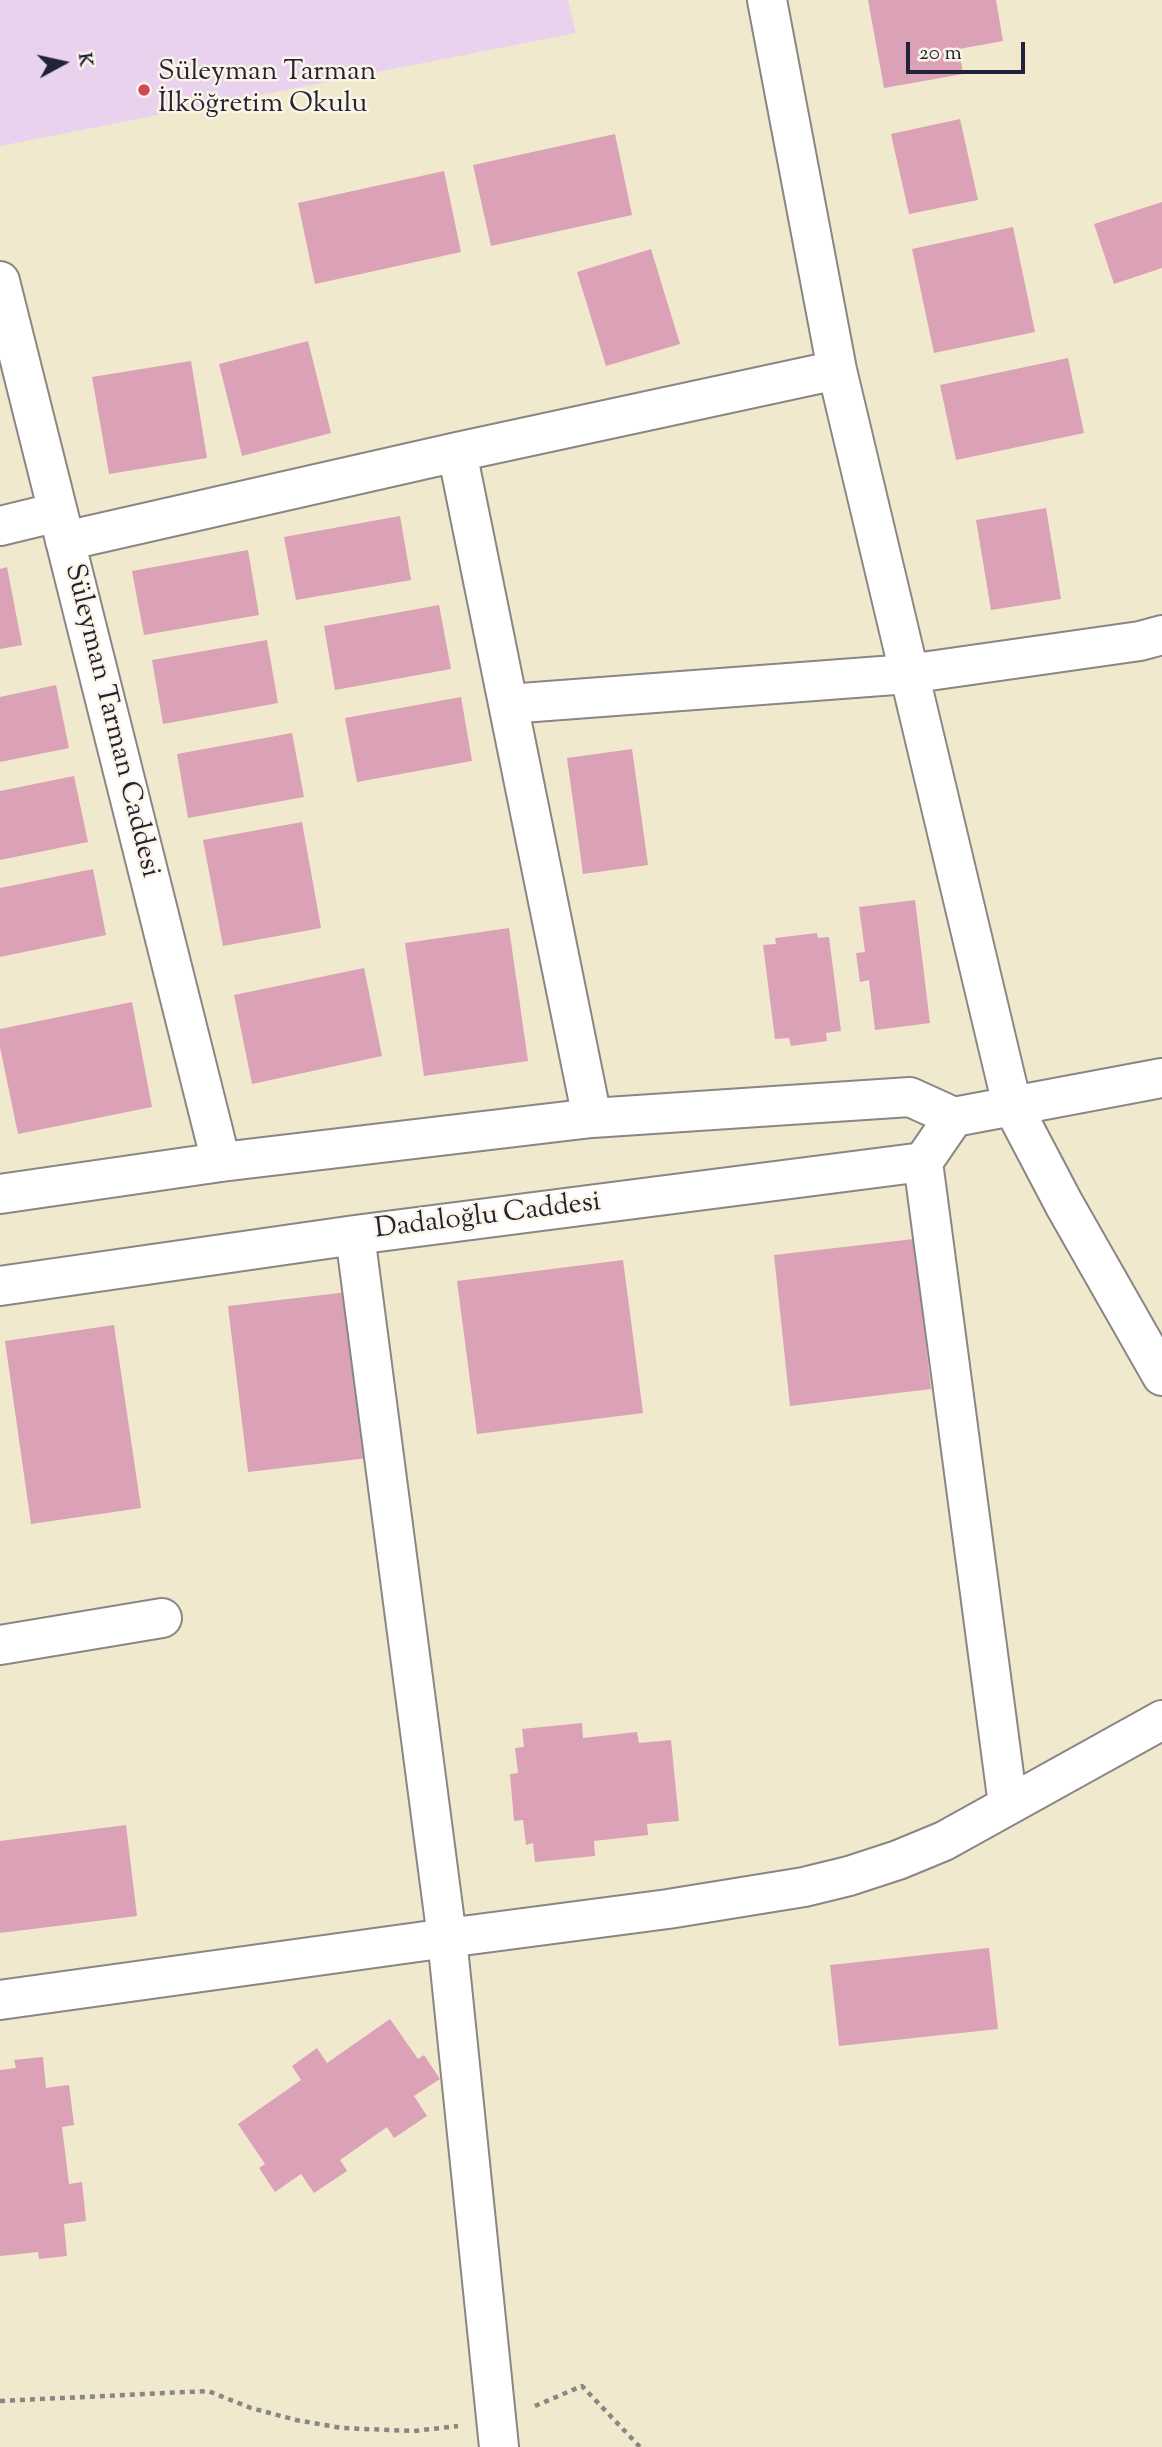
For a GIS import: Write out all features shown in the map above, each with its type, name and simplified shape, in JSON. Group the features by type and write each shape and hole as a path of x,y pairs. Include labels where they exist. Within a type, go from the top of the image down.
{"street":[{"path":"767,0 837,370 1012,1105 1064,1204 1162,1376"},
{"name":"Süleyman Tarman Caddesi","path":"0,281 221,1162"},
{"path":"0,526 62,527 457,452 837,370"},
{"path":"457,452 593,1118"},
{"path":"508,704 908,674 1140,641 1162,635"},
{"path":"0,1194 221,1162 593,1118 910,1097 954,1117 1162,1078"},
{"path":"954,1117 923,1162 1008,1805"},
{"name":"Dadaloğlu Caddesi","path":"0,1286 355,1235 923,1162"},
{"path":"355,1235 447,1938 497,2433"},
{"path":"0,1644 162,1618"},
{"path":"0,2000 804,1888 898,1860 944,1841 1162,1720"}],"path":[{"path":"0,2401 208,2391 251,2408 342,2428 414,2431 450,2428 497,2433 540,2405 582,2386 640,2447"}],"shaded area":[{"name":"Süleyman Tarman İlköğretim Okulu","path":"0,0 568,0 576,33 0,146"}],"building":[{"path":"868,0 996,0 1003,41 959,49 963,74 884,88"},
{"path":"960,119 978,200 909,214 891,134"},
{"path":"615,134 632,215 491,246 473,165"},
{"path":"444,171 461,252 315,284 298,203"},
{"path":"1162,202 1162,268 1114,284 1094,224"},
{"path":"1013,227 1035,332 934,353 912,249"},
{"path":"651,249 680,344 606,366 577,272"},
{"path":"308,341 331,433 242,456 219,364"},
{"path":"1068,358 1084,433 956,460 940,385"},
{"path":"191,361 207,458 109,474 92,377"},
{"path":"1046,508 1061,599 991,610 976,520"},
{"path":"400,516 411,580 296,600 284,537"},
{"path":"248,550 259,615 144,635 132,571"},
{"path":"7,567 22,645 0,649 0,569"},
{"path":"439,605 451,669 335,690 324,626"},
{"path":"267,640 278,703 163,724 152,660"},
{"path":"56,685 69,748 0,762 0,697"},
{"path":"461,697 472,761 357,782 345,718"},
{"path":"292,733 304,797 188,818 177,754"},
{"path":"632,749 648,865 583,874 567,758"},
{"path":"74,776 88,842 0,860 0,791"},
{"path":"302,822 321,928 223,946 203,840"},
{"path":"93,869 106,935 0,957 0,888"},
{"path":"915,900 930,1023 875,1030 869,980 860,982 856,953 865,952 859,907"},
{"path":"509,928 528,1061 424,1076 405,943"},
{"path":"817,933 818,938 829,937 841,1031 826,1033 827,1041 791,1046 789,1038 775,1039 763,945 776,944 775,938"},
{"path":"364,968 382,1056 252,1084 234,995"},
{"path":"132,1002 152,1107 18,1134 0,1047 0,1029"},
{"path":"914,1239 931,1389 790,1406 774,1255"},
{"path":"623,1260 643,1413 477,1434 457,1281"},
{"path":"348,1292 368,1458 248,1472 228,1306"},
{"path":"114,1325 141,1508 31,1524 5,1341"},
{"path":"582,1723 583,1738 637,1732 639,1743 671,1740 679,1821 647,1824 648,1835 594,1841 595,1856 535,1862 533,1843 526,1845 523,1820 514,1821 510,1774 518,1773 515,1748 524,1747 522,1729"},
{"path":"126,1825 137,1916 0,1933 0,1841"},
{"path":"989,1948 998,2029 839,2046 830,1965"},
{"path":"390,2019 418,2059 424,2055 440,2079 414,2096 427,2116 394,2138 387,2127 340,2160 347,2171 314,2193 301,2174 275,2192 259,2168 265,2164 238,2124 301,2080 292,2066 317,2048 327,2063"},
{"path":"43,2057 46,2088 69,2085 74,2125 62,2127 69,2184 82,2182 86,2221 64,2224 67,2256 39,2259 38,2252 0,2256 0,2070 16,2068 14,2060"}],"place":[{"name":"Süleyman Tarman İlköğretim Okulu","path":"144,90"}]}
